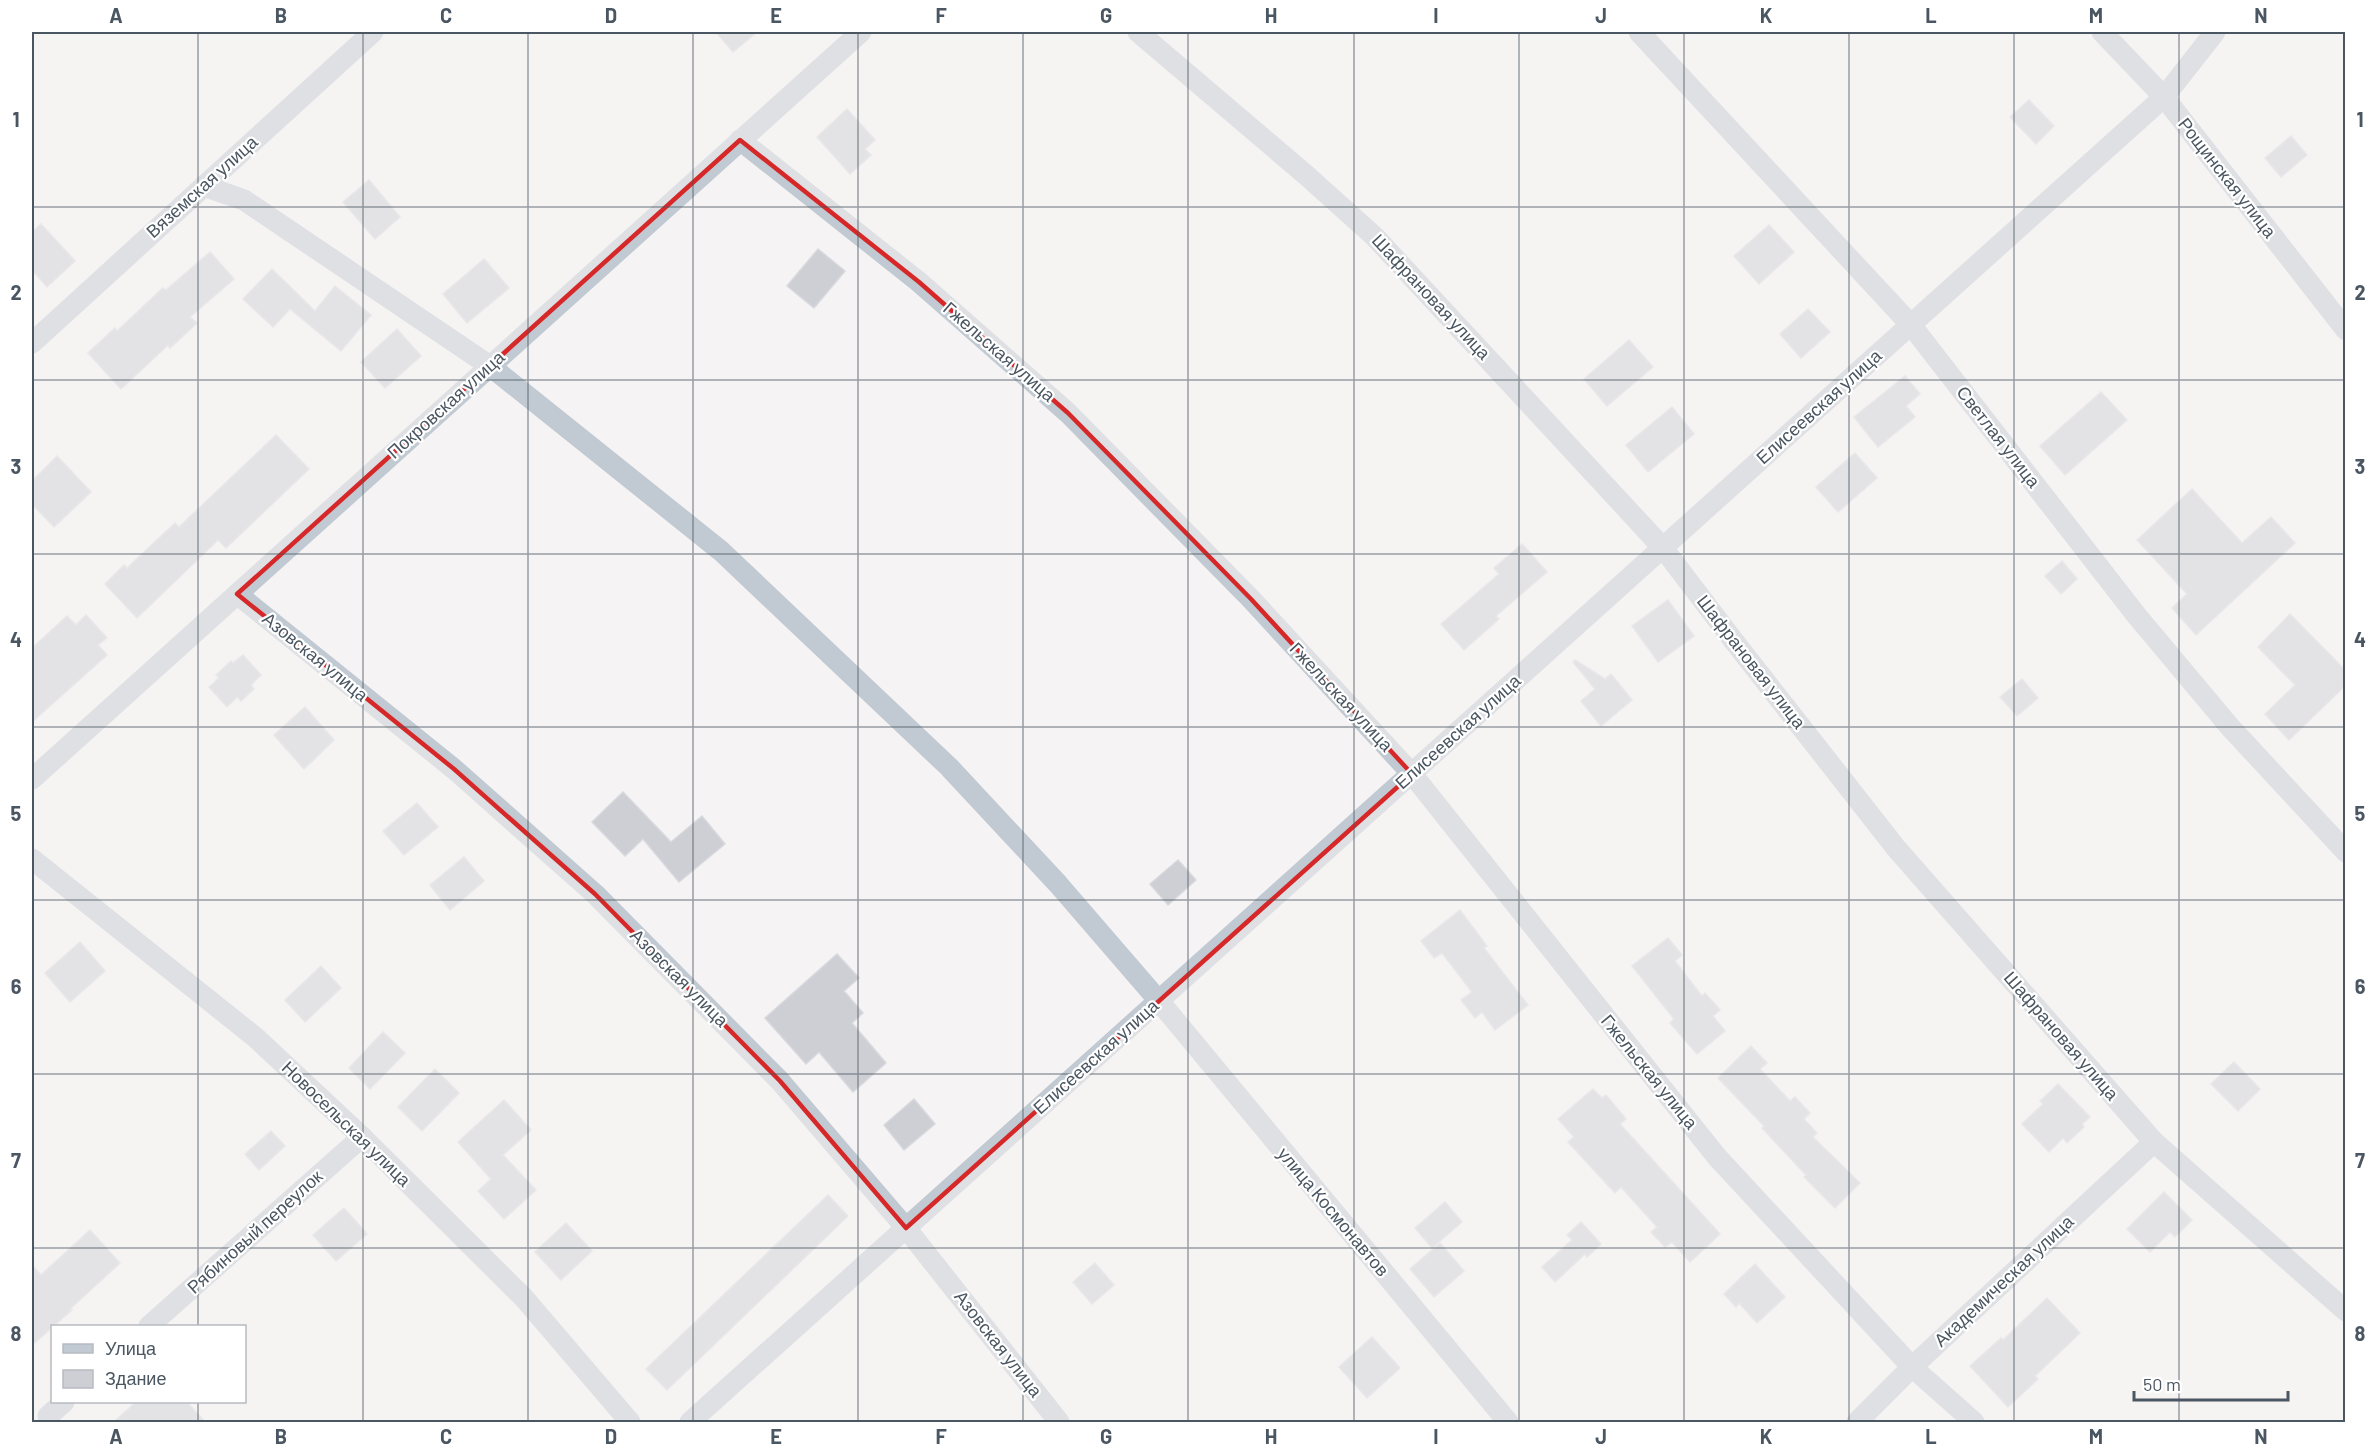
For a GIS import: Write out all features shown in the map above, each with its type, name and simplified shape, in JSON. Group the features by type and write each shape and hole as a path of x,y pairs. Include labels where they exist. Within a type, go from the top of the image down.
{"street":[{"name":"Вяземская улица","path":"32,344 373,32"},
{"name":"Покровская улица","path":"32,779 861,32"},
{"name":"Шафрановая улица","path":"1138,32 1375,237 1663,548 1896,848 2154,1142 2346,1311"},
{"name":"Светлая улица","path":"1639,32 1911,325 2137,616 2230,727 2346,852"},
{"name":"Рощинская улица","path":"2102,32 2164,97 2346,330"},
{"name":"Елисеевская улица","path":"690,1422 2164,97 2214,32"},
{"name":"Гжельская улица","path":"740,140 919,282 1068,413 1251,599 1412,774 1717,1157 1912,1366 1974,1422"},
{"name":"улица Космонавтов","path":"204,186 244,201 490,366 721,552 932,751 1058,884 1159,1001 1508,1422"},
{"name":"Азовская улица","path":"237,594 454,770 595,894 780,1081 906,1228 1059,1422"},
{"name":"Новосельская улица","path":"32,859 255,1037 362,1137 524,1298 630,1422"},
{"name":"Рябиновый переулок","path":"150,1325 362,1137"},
{"name":"Академическая улица","path":"1857,1422 1912,1366 2154,1142"},
{"path":"48,1416 62,1403"}],"highlighted area":[{"path":"740,140 919,282 1068,413 1251,599 1412,774 906,1228 780,1081 595,894 454,769 237,594"}],"building":[{"path":"716,32 757,32 733,52"},
{"path":"2029,100 2054,126 2036,144 2010,117"},
{"path":"847,109 875,140 865,149 871,155 850,174 817,137"},
{"path":"2291,136 2307,155 2281,177 2265,158"},
{"path":"369,180 400,217 375,239 343,202"},
{"path":"41,224 75,261 47,287 32,270 32,232"},
{"path":"1769,225 1794,252 1759,284 1734,256"},
{"path":"818,249 845,271 814,308 787,286"},
{"path":"210,252 234,279 190,317 197,323 170,348 168,345 121,389 88,353 115,328 117,331 163,288 166,290"},
{"path":"484,259 509,288 467,323 443,294"},
{"path":"272,269 315,311 335,286 371,315 341,351 290,309 273,327 243,299"},
{"path":"1808,309 1830,332 1801,358 1780,334"},
{"path":"397,329 421,356 385,388 361,362"},
{"path":"1629,340 1653,367 1607,406 1584,379"},
{"path":"1905,376 1920,394 1906,406 1915,417 1878,447 1854,417"},
{"path":"2101,392 2127,420 2065,475 2040,446"},
{"path":"1672,407 1694,434 1648,472 1626,445"},
{"path":"276,435 309,469 226,548 218,540 137,618 105,584 124,565 127,568 175,523 179,527"},
{"path":"1855,453 1877,478 1838,512 1816,487"},
{"path":"57,456 91,492 54,527 32,504 32,481"},
{"path":"2192,489 2242,543 2271,517 2295,543 2196,635 2172,608 2187,594 2137,540"},
{"path":"1522,544 1547,572 1496,616 1499,619 1464,650 1441,624 1499,574 1494,568"},
{"path":"2062,561 2077,579 2061,594 2045,576"},
{"path":"1668,600 1694,636 1658,662 1632,626"},
{"path":"2290,614 2346,671 2346,685 2289,740 2265,714 2295,685 2258,647"},
{"path":"86,615 107,638 98,645 107,655 32,722 32,648 67,616 76,625"},
{"path":"243,655 261,675 251,685 254,689 241,701 237,697 227,707 209,687 219,678 216,675 231,661 233,663"},
{"path":"1575,660 1605,679 1611,674 1632,700 1601,726 1581,701 1595,689 1573,662"},
{"path":"2022,679 2038,698 2017,716 2000,697"},
{"path":"305,707 334,740 304,769 274,735"},
{"path":"623,792 671,842 702,816 725,844 679,882 643,839 625,856 592,822"},
{"path":"417,803 438,827 404,855 383,831"},
{"path":"464,857 484,881 450,910 430,885"},
{"path":"1178,860 1196,880 1168,905 1150,884"},
{"path":"1460,910 1487,946 1484,948 1528,1005 1495,1030 1482,1012 1475,1018 1461,1000 1472,992 1442,953 1434,958 1421,941"},
{"path":"1668,938 1682,955 1675,961 1702,996 1705,993 1720,1010 1713,1016 1725,1031 1697,1054 1670,1023 1674,1019 1632,966"},
{"path":"80,942 105,971 70,1002 45,973"},
{"path":"837,954 859,978 844,991 863,1013 852,1023 886,1063 853,1092 819,1052 806,1064 765,1018"},
{"path":"321,966 341,988 305,1022 285,1000"},
{"path":"383,1032 405,1053 370,1089 349,1068"},
{"path":"1751,1046 1767,1063 1760,1069 1790,1101 1795,1097 1810,1113 1804,1119 1817,1133 1813,1137 1860,1183 1835,1208 1804,1177 1806,1175 1762,1128 1764,1126 1718,1078"},
{"path":"2234,1062 2260,1089 2238,1111 2211,1084"},
{"path":"435,1069 459,1093 422,1131 398,1107"},
{"path":"2058,1084 2090,1117 2082,1124 2084,1127 2067,1143 2063,1138 2049,1152 2022,1124 2043,1104 2040,1101"},
{"path":"1593,1089 1602,1098 1606,1095 1626,1119 1620,1124 1720,1234 1690,1262 1672,1242 1665,1247 1651,1232 1657,1227 1621,1187 1615,1193 1568,1142 1574,1137 1558,1119"},
{"path":"914,1099 935,1124 904,1150 884,1125"},
{"path":"504,1100 531,1130 503,1155 536,1190 504,1219 478,1191 491,1179 458,1142"},
{"path":"271,1131 285,1146 259,1170 245,1154"},
{"path":"2164,1192 2192,1220 2175,1237 2170,1232 2150,1252 2127,1229"},
{"path":"828,1195 848,1216 667,1390 646,1369"},
{"path":"1445,1202 1462,1222 1432,1248 1415,1228"},
{"path":"344,1208 367,1234 336,1261 313,1235"},
{"path":"1581,1222 1601,1244 1587,1257 1585,1254 1555,1282 1542,1267 1572,1240 1567,1235"},
{"path":"566,1223 592,1251 561,1280 535,1252"},
{"path":"90,1230 120,1263 32,1345 32,1265 41,1275"},
{"path":"1440,1243 1464,1271 1434,1297 1410,1269"},
{"path":"1095,1263 1114,1285 1092,1304 1073,1282"},
{"path":"1755,1264 1785,1297 1757,1323 1739,1303 1736,1307 1724,1294"},
{"path":"2047,1298 2080,1333 2035,1376 2038,1379 2008,1407 1970,1366 2001,1338 2003,1340"},
{"path":"1372,1337 1400,1368 1367,1398 1339,1367"},
{"path":"135,1403 188,1403 205,1422 114,1422"}]}
